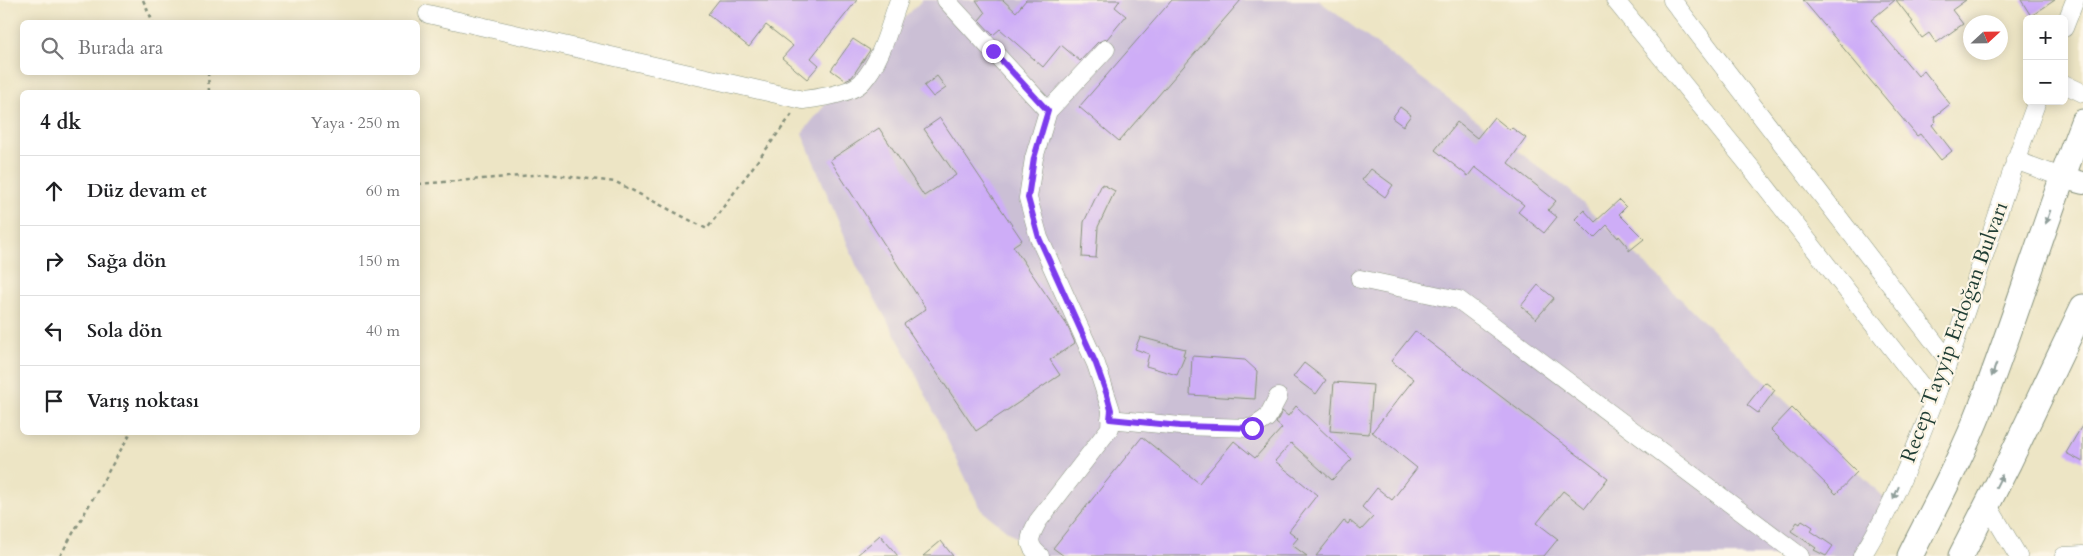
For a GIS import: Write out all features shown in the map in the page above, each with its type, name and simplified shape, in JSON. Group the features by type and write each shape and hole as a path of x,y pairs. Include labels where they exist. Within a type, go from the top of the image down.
{"highway":[{"path":"1910,556 1954,469 2072,180 2083,122"},
{"path":"1961,556 2083,308"},
{"path":"2039,400 2083,348"}],"street":[{"path":"428,14 803,100 832,96 861,83 881,51 899,0"},
{"path":"946,0 1048,111"},
{"path":"1615,0 1746,162 1934,402"},
{"path":"1672,0 1948,360"},
{"path":"2068,18 2075,0"},
{"path":"1040,556 1033,550 1030,542 1032,532 1038,521 1110,428 1111,410 1096,364 1039,238 1028,198 1034,158 1048,111 1106,49"},
{"path":"2068,86 2083,93"},
{"name":"Recep Tayyip Erdoğan Bulvarı","path":"1862,556 1891,504 1934,402 2015,160 2036,105"},
{"path":"2015,160 2072,180"},
{"path":"1360,279 1459,300 1800,556"},
{"path":"1110,419 1180,426 1252,428 1267,418 1278,397"},
{"path":"1987,504 2018,556"},
{"path":"2064,556 2083,555"}],"path":[{"path":"143,0 152,20"},
{"path":"208,75 209,90"},
{"path":"420,184 546,174 616,182 707,229 803,100"},
{"path":"60,556 129,435"}],"shaded area":[{"path":"922,0 1318,0 1568,189 1891,504 1862,556 1039,556 981,510 906,354 857,267 802,133 848,77"}],"building":[{"path":"719,0 857,0 811,58 819,65 807,79 782,58 793,46 766,25 749,47 708,14"},
{"path":"976,0 1003,0 1016,12 1026,0 1120,0 1115,7 1126,16 1107,39 1098,42 1080,61 1061,45 1043,67 1000,29 993,35 979,20 985,13"},
{"path":"1172,0 1241,0 1119,141 1079,107"},
{"path":"1803,0 1895,0 1871,20 1918,76 1924,71 1950,104 1934,117 1936,121 1932,125 1952,151 1941,160 1920,134 1917,136"},
{"path":"1896,0 1966,0 1952,10 1963,24 1936,43 1929,33 1922,38 1911,23 1913,22"},
{"path":"2021,0 2055,0 2032,15 2030,15"},
{"path":"853,39 870,50 852,77 845,80 831,70"},
{"path":"937,76 946,88 933,97 924,86"},
{"path":"1400,107 1411,115 1403,126 1392,118"},
{"path":"1494,117 1510,130 1512,128 1526,138 1508,163 1556,201 1548,210 1557,217 1544,233 1518,212 1524,205 1475,167 1468,176 1435,150 1457,122 1477,138"},
{"path":"940,118 1022,240 1013,246 1067,325 1075,343 1050,360 1060,375 976,431 904,324 926,309 830,160 879,128 924,196 956,175 924,129"},
{"path":"1371,169 1393,185 1385,197 1362,180"},
{"path":"1102,184 1115,191 1098,227 1096,258 1082,257 1084,222"},
{"path":"1619,200 1626,207 1619,214 1644,239 1629,251 1629,248 1619,236 1618,238 1607,225 1594,238 1575,219 1584,210 1595,222"},
{"path":"1538,285 1554,298 1536,319 1521,306"},
{"path":"1415,331 1608,478 1585,508 1563,491 1537,523 1558,539 1544,556 1316,556 1344,521 1348,524 1350,521 1361,530 1373,517 1362,507 1377,488 1392,500 1417,468 1372,432 1414,379 1391,361"},
{"path":"1140,337 1185,349 1183,355 1185,356 1177,375 1146,366 1149,354 1135,349"},
{"path":"1192,356 1245,360 1257,371 1255,399 1190,395"},
{"path":"1304,363 1326,380 1316,394 1293,377"},
{"path":"1334,382 1373,385 1369,434 1330,431"},
{"path":"1765,382 1775,390 1758,413 1747,405"},
{"path":"1296,406 1352,459 1332,480 1291,443 1275,461 1317,495 1289,531 1298,538 1292,545 1307,556 1064,556 1053,548 1142,437 1199,483 1234,441 1255,458 1282,428 1276,423 1282,411 1288,416"},
{"path":"1792,408 1857,472 1836,494 1771,430"},
{"path":"2083,424 2083,462 2066,453"},
{"path":"1802,520 1813,527 1811,531 1833,546 1826,556 1814,550 1816,548 1791,531 1797,522 1800,524"},
{"path":"880,535 898,556 856,556"},
{"path":"941,541 953,556 923,556"}],"route":[{"path":"993,51 1048,111 1034,158 1028,198 1039,238 1096,364 1111,410 1110,419 1180,426 1252,428"}]}
